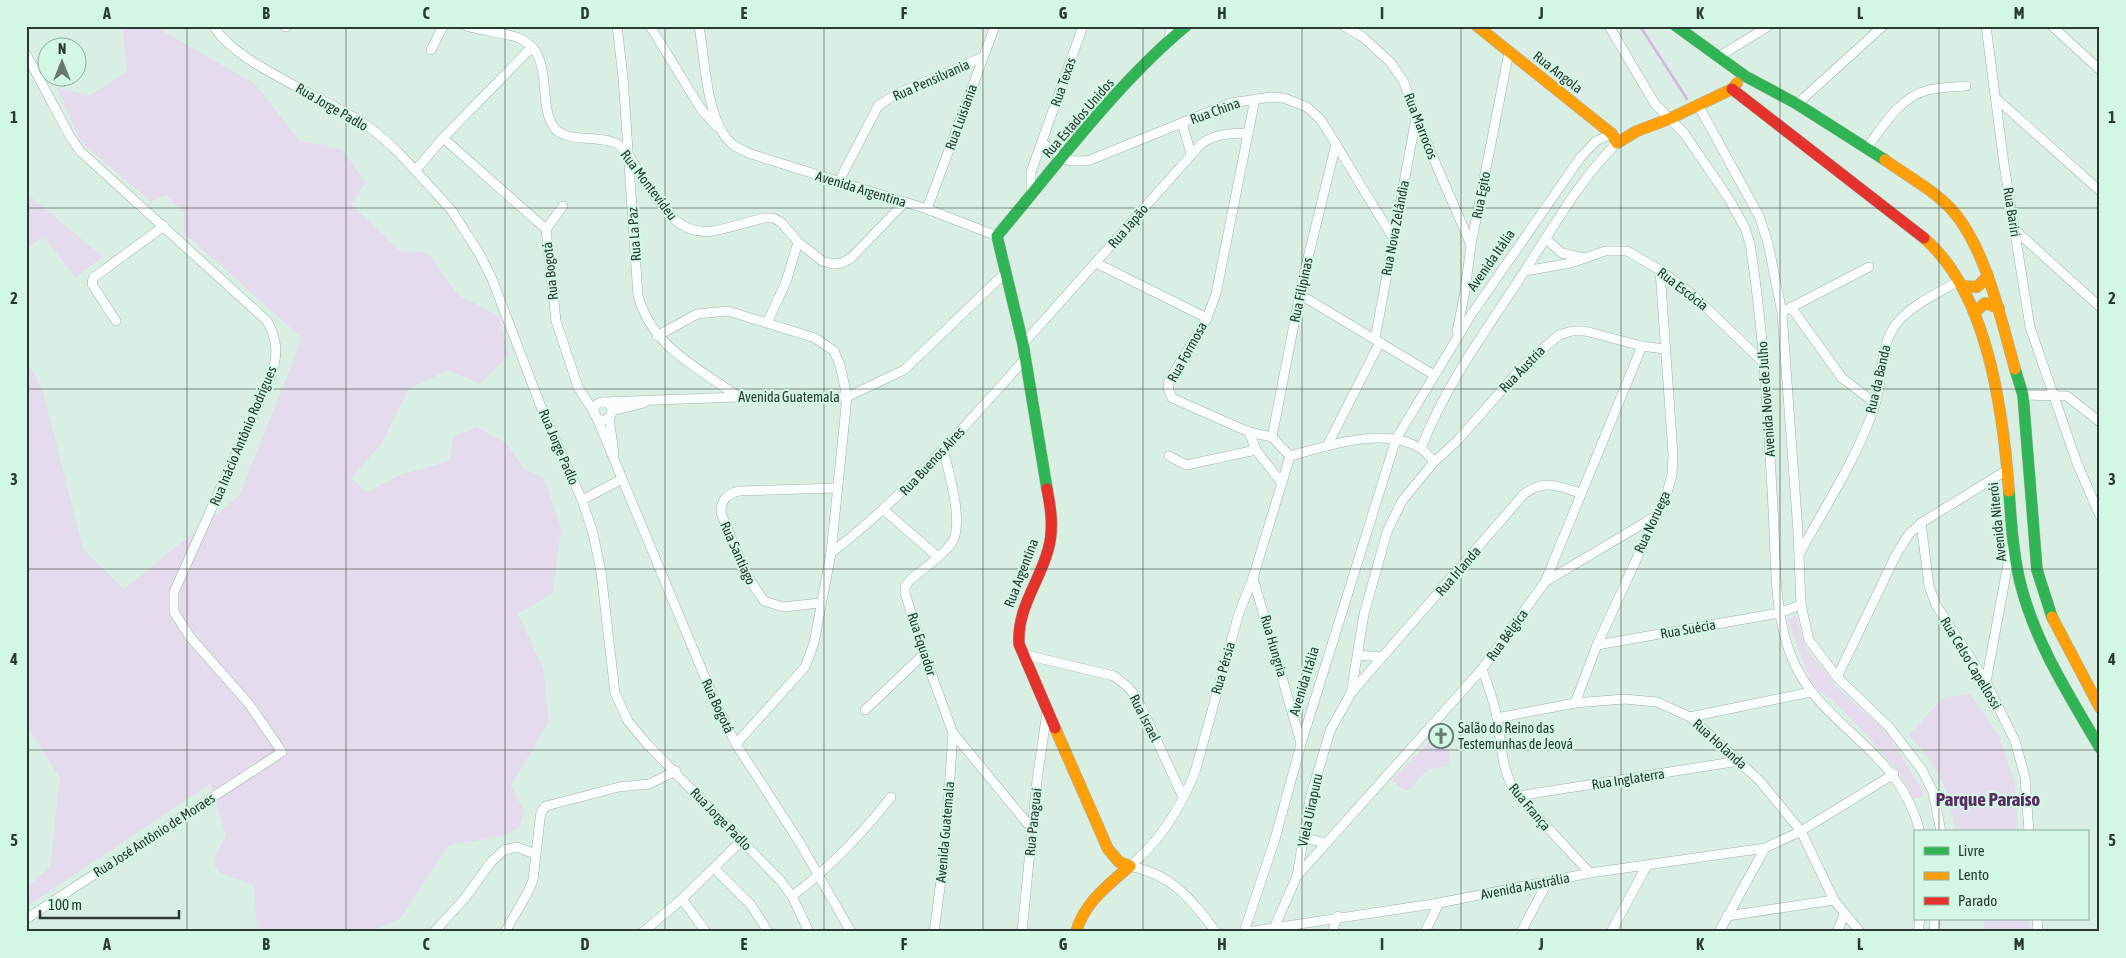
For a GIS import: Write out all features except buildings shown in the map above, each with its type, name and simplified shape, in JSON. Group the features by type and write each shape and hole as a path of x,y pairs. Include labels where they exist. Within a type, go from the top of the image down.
{"main road":[{"name":"Rua Estados Unidos","path":"997,236 1114,98 1168,41 1186,26"},
{"name":"Rua Angola","path":"1477,26 1615,138"},
{"path":"1676,26 1745,76 1797,104 1867,148 1951,209 1964,224 1988,276 1999,308 2023,395 2037,570 2043,598 2056,628 2100,708"},
{"name":"Avenida Itália","path":"1615,138 1669,119 1732,89 1745,76"},
{"name":"Avenida Niterói","path":"1732,89 1915,229 1940,252 1960,284 1974,313 2000,414 2007,470 2012,541 2020,582 2034,631 2051,668 2100,748"},
{"name":"Rua Argentina","path":"997,236 1004,274 1022,344 1050,499 1052,529 1046,555 1019,619 1017,633 1022,654 1108,849 1118,862 1130,866"},
{"path":"1960,284 1970,289 1978,287 1988,276"},
{"path":"1974,313 1985,303 1999,308"},
{"path":"2085,722 2100,714"},
{"path":"1076,932 1077,924 1086,908 1130,866"}],"street":[{"name":"Rua Jorge Padlo","path":"214,26 226,42 254,63 336,106 371,129 415,171 452,211 486,265 543,412 582,500 594,533 615,693 620,708 647,744 676,772 792,896 808,932"},
{"path":"431,50 443,26"},
{"path":"415,171 443,138 531,48 519,38 467,26"},
{"name":"Rua La Paz","path":"617,26 638,296 642,311 657,336 668,348 739,397"},
{"name":"Avenida Argentina","path":"650,26 701,110 736,147 751,154 838,183 927,209 997,236"},
{"path":"700,26 712,107 719,129"},
{"name":"Rua Luisiania","path":"927,209 995,26"},
{"name":"Rua Texas","path":"1031,195 1031,172 1043,143 1083,26"},
{"path":"1168,41 1172,26"},
{"name":"Rua Marrocos","path":"1344,26 1362,37 1391,63 1404,82 1416,118 1471,245"},
{"name":"Avenida Nove de Julho","path":"1609,26 1655,104 1684,133 1701,156 1745,228 1753,263 1765,364 1780,613 1792,658 1811,692 1894,774 1913,812 1919,830"},
{"path":"1718,57 1769,26"},
{"path":"1797,104 1883,26"},
{"name":"Rua Bariri","path":"1986,26 1998,100 2014,229 2030,327 2040,359 2055,394 2077,463 2100,516"},
{"path":"2052,26 2100,70"},
{"name":"Rua Montevídeu","path":"531,48 542,65 549,115 553,127 561,134 615,143 628,156 660,203 680,225 695,230 711,231 764,218 773,218 781,222 798,242"},
{"name":"Rua Egito","path":"1455,339 1465,291 1471,245 1509,52"},
{"name":"Rua Inácio Antônio Rodrigues","path":"26,54 71,138 80,151 267,320 275,334 277,350 271,376 174,592 173,605 174,612 190,638 249,704 282,752"},
{"name":"Rua Pensilvania","path":"838,183 878,106 894,95 983,57"},
{"path":"1867,148 1894,112 1906,102 1927,90 1966,86"},
{"name":"Rua China","path":"1062,159 1077,162 1090,160 1231,103 1254,99 1284,98 1307,107 1321,120 1393,238"},
{"name":"Rua Formosa","path":"1254,99 1216,294 1207,318 1169,381 1168,386 1172,398 1249,432 1272,436"},
{"path":"1998,100 2100,192"},
{"name":"Avenida Nove de Julho","path":"1698,105 1765,229 1782,312 1801,605 1809,640 1838,677 1890,728 1922,770 1933,792 1941,830"},
{"name":"Rua Nova Zelândia","path":"1327,446 1377,341 1393,238 1416,118"},
{"path":"1182,123 1191,154"},
{"name":"Rua Japão","path":"1022,344 1191,154 1210,138 1248,133"},
{"name":"Rua Bogotá","path":"443,138 546,229 556,321 578,387 595,414 716,704 736,744 820,876 851,932"},
{"path":"1421,448 1442,399 1545,238 1615,138"},
{"name":"Avenida Itália","path":"1245,932 1275,839 1301,744 1396,439 1455,339 1580,158 1596,141 1615,138"},
{"path":"1043,143 1062,159"},
{"name":"Rua Filipinas","path":"1272,436 1300,294 1336,144"},
{"path":"767,323 786,282 798,242 822,261 842,263 851,258 905,202"},
{"path":"546,229 563,206"},
{"path":"116,321 92,284 93,278 164,226"},
{"path":"2014,229 2100,307"},
{"path":"1545,238 1562,253 1585,258"},
{"name":"Rua Escócia","path":"1525,270 1571,263 1605,251 1627,251 1660,270 1711,310 1765,364"},
{"path":"1096,263 1207,318"},
{"path":"1782,312 1869,267"},
{"name":"Rua Noruega","path":"1575,703 1597,646 1654,516 1667,493 1673,465 1660,270"},
{"name":"Avenida Guatemala","path":"602,402 739,397 847,397 904,370 1004,274"},
{"name":"Rua da Banda","path":"1799,555 1848,466 1875,403 1888,335 1908,312 1960,284"},
{"path":"1300,294 1434,375"},
{"path":"1791,307 1842,378 1875,403"},
{"path":"657,336 697,314 728,312 815,338 834,351 840,365 847,397 836,488 831,553 820,603 814,643 805,667 736,744"},
{"name":"Rua Áustria","path":"1434,462 1458,440 1524,365 1546,344 1559,335 1572,331 1585,331 1642,346 1664,349"},
{"name":"Rua Bélgica","path":"1297,876 1482,669 1545,582 1642,346"},
{"name":"Rua Buenos Aires","path":"831,553 884,510 943,450 1024,360"},
{"path":"578,387 608,404 610,414 602,420 595,414 595,406 602,402"},
{"path":"2023,395 2055,394 2067,396 2100,422"},
{"name":"Avenida Guatemala","path":"610,414 649,401"},
{"name":"Rua Bogotá","path":"610,414 615,465"},
{"path":"1249,432 1256,450 1280,482"},
{"path":"1272,436 1290,456 1327,446 1364,440 1396,439 1421,448 1434,462 1402,501 1391,521 1364,614 1351,693"},
{"name":"Rua Equador","path":"943,450 954,495 955,533 952,544 905,586 905,593 924,654 953,733 1032,829"},
{"path":"1169,456 1186,465 1256,450"},
{"name":"Rua Pérsia","path":"1130,866 1157,839 1183,797 1195,772 1229,648 1253,578 1280,482 1290,456"},
{"path":"1838,677 1899,548 1921,523 2007,470"},
{"path":"582,500 622,479"},
{"name":"Rua Irlanda","path":"1351,693 1524,494 1534,486 1549,485 1580,493"},
{"name":"Rua Santiago","path":"820,603 783,607 764,602 756,593 746,574 721,513 721,505 725,497 739,491 836,488"},
{"path":"884,510 938,556"},
{"path":"1545,582 1654,516"},
{"name":"Rua Celso Capellossi","path":"1921,523 1929,586 1936,605 1986,682 2015,741 2022,762 2029,830"},
{"path":"1986,682 2012,541"},
{"name":"Rua Hungria","path":"1253,578 1301,744"},
{"name":"Rua Suécia","path":"1597,646 1780,613 1801,605"},
{"path":"866,710 924,654"},
{"name":"Rua Israel","path":"1022,654 1114,676 1128,686 1137,698 1183,797"},
{"path":"1358,655 1382,657"},
{"name":"Rua França","path":"1482,669 1497,718 1503,766 1509,784 1590,873"},
{"path":"1690,717 1811,692"},
{"name":"Viela Uirapuru","path":"1274,928 1297,876 1310,799 1330,731 1351,693"},
{"name":"Rua Holanda","path":"1497,718 1575,703 1624,699 1647,699 1690,717 1759,780 1801,831 1834,900 1844,915 1860,932"},
{"name":"Rua Paraguai","path":"1022,932 1032,829 1047,712"},
{"name":"Avenida Guatemala","path":"934,932 945,850 953,733"},
{"name":"Rua José Antônio de Moraes","path":"26,919 282,752"},
{"name":"Rua Inglaterra","path":"1518,796 1739,761"},
{"path":"505,932 528,892 532,880 541,812 546,806 619,787 649,784 676,772"},
{"name":"Avenida Austrália","path":"1245,932 1338,916 1439,903 1590,873 1765,848 1801,831 1894,774"},
{"path":"792,896 820,876 867,828 891,797"},
{"path":"1303,838 1326,843"},
{"path":"643,932 682,899 741,841"},
{"path":"434,932 465,898 491,862 504,850 516,846 535,854"},
{"path":"1719,932 1765,848"},
{"path":"1612,932 1648,865"},
{"path":"1130,866 1163,876 1188,896 1216,932"},
{"path":"714,868 751,905 768,932"},
{"path":"1521,932 1547,883"},
{"path":"682,899 706,932"},
{"path":"1727,916 1834,900"},
{"path":"1426,932 1439,903"},
{"path":"1837,932 1844,915"},
{"path":"1332,932 1338,916"}],"shaded area":[{"path":"132,26 154,26 255,84 300,141 342,149 366,183 351,204 399,250 428,253 458,295 499,316 509,355 480,384 449,370 408,389 382,443 351,478 367,492 400,475 449,461 453,437 477,427 506,443 525,470 544,478 561,528 553,593 518,614 543,668 549,721 511,786 524,811 519,828 504,836 449,845 400,919 368,932 257,932 254,885 218,872 213,861 226,835 210,784 26,907 26,888 50,867 60,778 26,724 26,359 43,392 83,549 124,589 239,496 302,338 184,233 184,213 166,195 151,202 81,142 57,88 90,95 127,72 123,31"},
{"path":"26,193 103,257 75,277 44,237 26,249"},
{"path":"1796,615 1805,647 1837,687 1888,734 1924,793 1920,798 1914,798 1899,772 1871,740 1831,699 1812,685 1787,619"},
{"path":"1970,694 1999,736 2015,783 2018,830 1954,830 1950,805 1941,779 1927,756 1909,735 1942,699"},
{"path":"1431,740 1446,747 1450,754 1448,766 1429,770 1409,790 1399,787 1392,780"},
{"path":"1984,920 2028,920 2030,932 1984,932"}],"waterway":[{"path":"1640,26 1687,99"}],"traffic: fast":[{"path":"1047,489 1023,344 997,236 1111,99 1135,73 1186,26"},
{"path":"1676,26 1745,76 1797,104 1885,160"},
{"path":"2015,369 2023,395 2037,570 2052,617"},
{"path":"2009,491 2016,559 2026,604 2054,668 2100,748"}],"traffic: slow":[{"path":"1477,26 1612,134 1617,143 1637,131 1669,119 1732,89 1737,83"},
{"path":"1885,160 1937,196 1952,210 1964,226 1974,244 1991,285 2015,369"},
{"path":"1924,238 1946,261 1963,289 1977,321 1988,355 1996,390 2009,491"},
{"path":"1962,286 1977,287 1988,276"},
{"path":"1974,313 1985,303 1999,308"},
{"path":"2052,617 2100,708"},
{"path":"1055,728 1108,849 1119,862 1130,866 1091,903 1076,932"}],"traffic: jam":[{"path":"1732,89 1924,238"},
{"path":"1047,489 1051,520 1050,542 1021,619 1019,644 1055,728"}],"place":[{"name":"Salão do Reino das Testemunhas de Jeová","path":"1441,736"}],"district":[{"name":"Parque Paraíso","path":"1988,799"}]}
